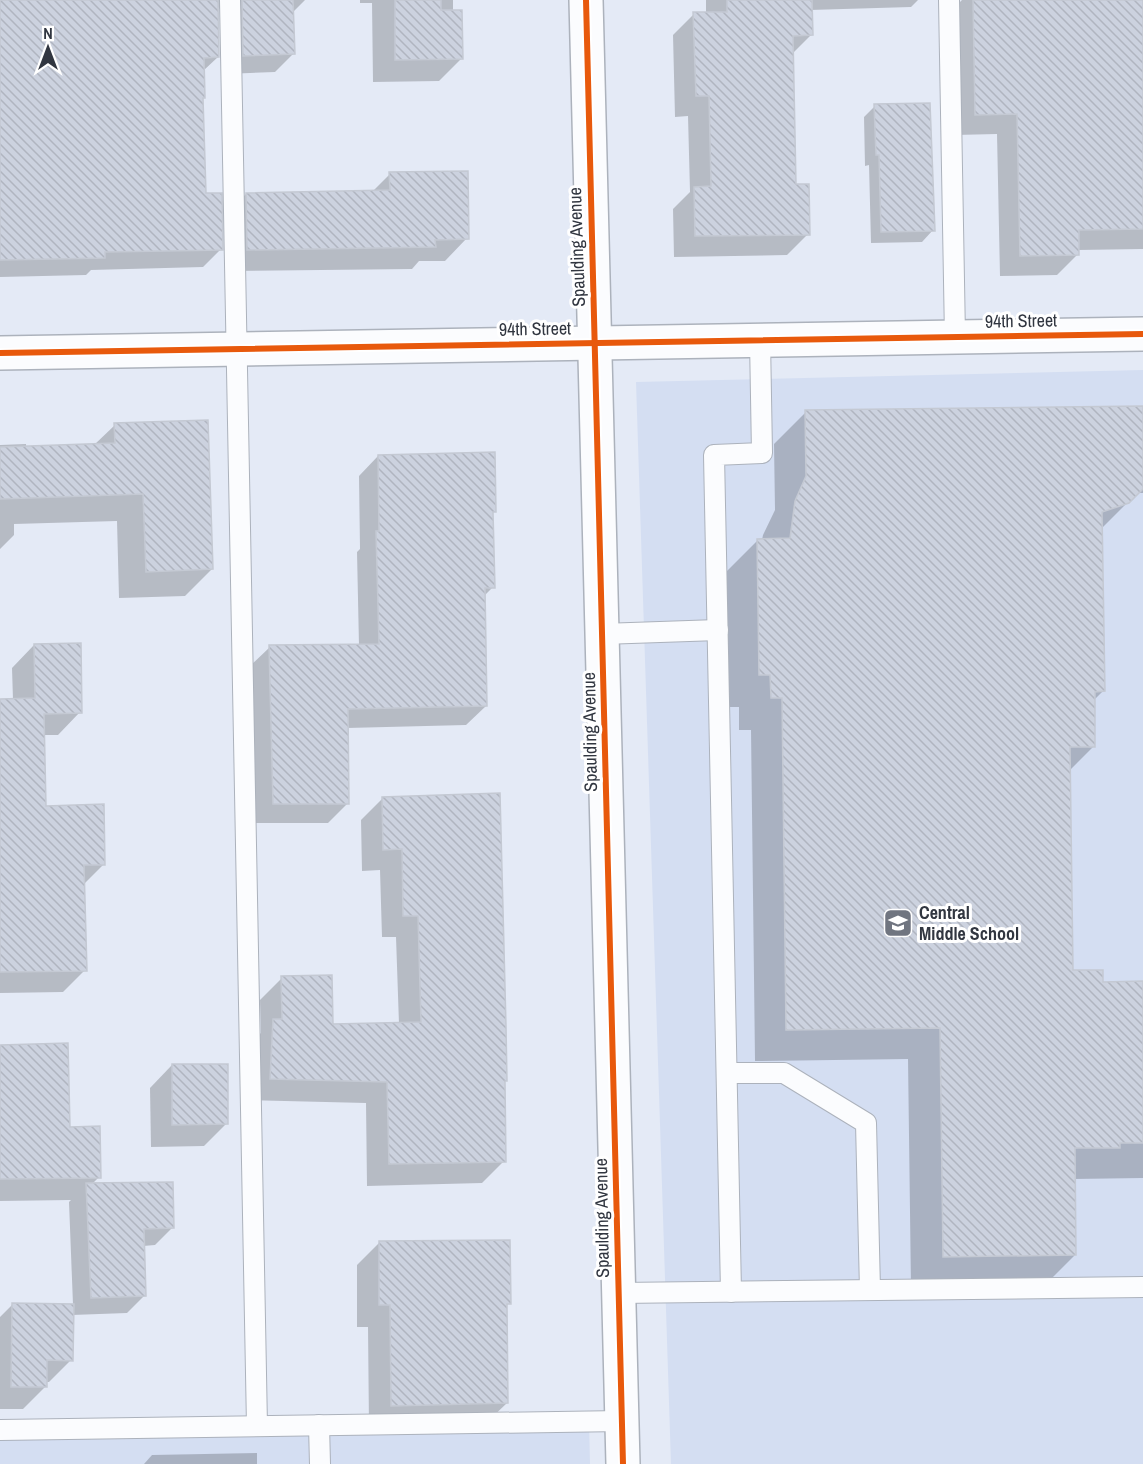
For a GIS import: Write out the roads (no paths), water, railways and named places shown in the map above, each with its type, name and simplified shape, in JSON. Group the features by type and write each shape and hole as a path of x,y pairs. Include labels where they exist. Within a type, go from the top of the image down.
{"street":[{"name":"Spaulding Avenue","path":"586,0 623,1464"},
{"name":"94th Street","path":"0,353 1143,334"}],"lane":[{"path":"230,0 257,1426"},
{"path":"949,0 955,337"},
{"path":"731,1292 714,455 762,453 760,340"},
{"path":"602,634 718,630"},
{"path":"727,1073 784,1073 867,1123 870,1290"},
{"path":"619,1293 1143,1287"},
{"path":"0,1430 622,1422"},
{"path":"319,1425 320,1464"}],"place":[{"name":"Central Middle School","path":"898,923"}]}
